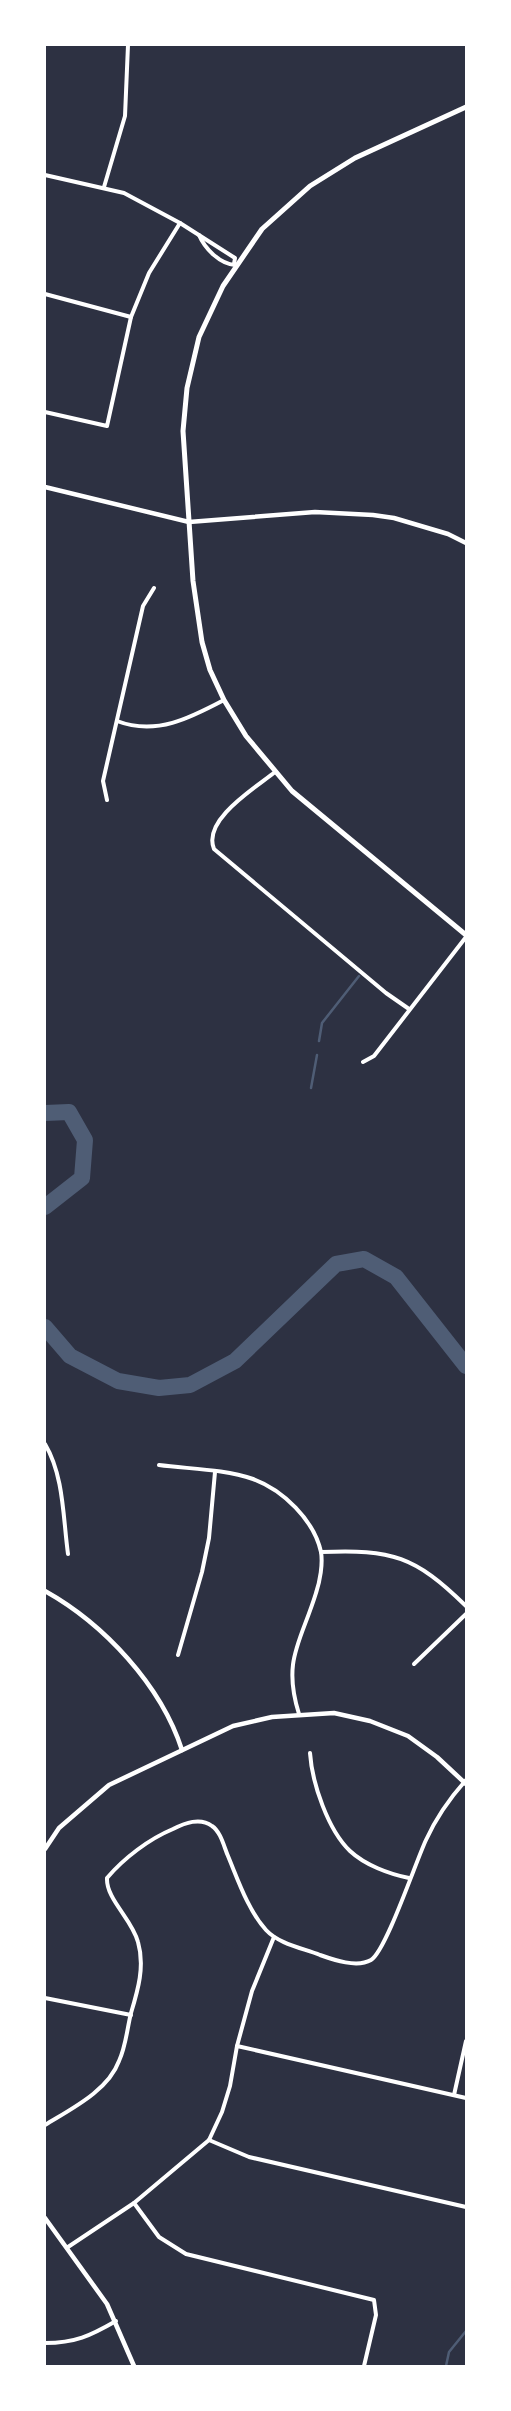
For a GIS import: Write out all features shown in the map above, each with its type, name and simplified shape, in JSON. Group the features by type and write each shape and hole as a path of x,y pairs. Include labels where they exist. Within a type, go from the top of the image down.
{"main road":[{"path":"466,107 355,158 310,186 262,228 235,265 199,337 186,388 183,431 193,581 202,642 210,670 224,700 246,736 292,791 466,936"}],"street":[{"path":"104,187 125,116 128,45"},
{"path":"45,175 124,193 180,223 199,235 235,258 235,265 229,265 204,248 199,235"},
{"path":"45,412 106,426 131,317 150,273 180,223"},
{"path":"45,294 131,317"},
{"path":"45,487 188,522 315,512 373,515 394,518 448,534 466,542"},
{"path":"107,800 103,781 143,606 154,588"},
{"path":"117,720 146,728 169,725 224,700"},
{"path":"275,772 220,818 212,835 214,849 386,993 409,1009"},
{"path":"363,1062 374,1056 466,936"},
{"path":"45,1444 51,1455 58,1479 68,1554"},
{"path":"159,1465 252,1479 278,1492 302,1514 314,1533 321,1552 317,1590 293,1659 292,1691 299,1714"},
{"path":"178,1655 202,1572 209,1538 214,1472"},
{"path":"321,1552 359,1550 381,1552 406,1560 440,1581 466,1606"},
{"path":"45,1591 83,1618 135,1665 170,1719 182,1750"},
{"path":"414,1664 466,1614"},
{"path":"45,1848 58,1828 109,1784 233,1726 259,1719 299,1714 334,1713 370,1721 408,1736 426,1748 465,1782 436,1821 409,1878 388,1936 375,1957 370,1961 350,1963 332,1959 274,1937 264,1928 242,1891 213,1826 206,1822 194,1821 165,1832 135,1851 107,1878 106,1887 132,1927 140,1953 137,1993 124,2049 119,2063 111,2076 97,2090 74,2107 45,2124"},
{"path":"310,1753 314,1779 324,1810 341,1840 361,1859 386,1871 409,1878"},
{"path":"68,2248 134,2204 210,2140 222,2112 230,2086 237,2046 260,1968 274,1937"},
{"path":"45,1998 131,2015"},
{"path":"454,2095 466,2041"},
{"path":"237,2046 466,2098"},
{"path":"210,2140 258,2159 466,2207"},
{"path":"134,2204 159,2237 186,2254 374,2300 376,2315 364,2366"},
{"path":"45,2218 107,2304 134,2366"},
{"path":"45,2343 63,2343 87,2338 116,2321"}],"waterway":[{"path":"319,1041 322,1023 359,976"},
{"path":"311,1088 317,1055"},
{"path":"45,1113 69,1112 85,1140 82,1178 45,1207"},
{"path":"45,1327 70,1356 118,1381 159,1388 190,1385 235,1361 336,1264 364,1259 396,1277 466,1366"},
{"path":"446,2366 449,2352 466,2331"}]}
